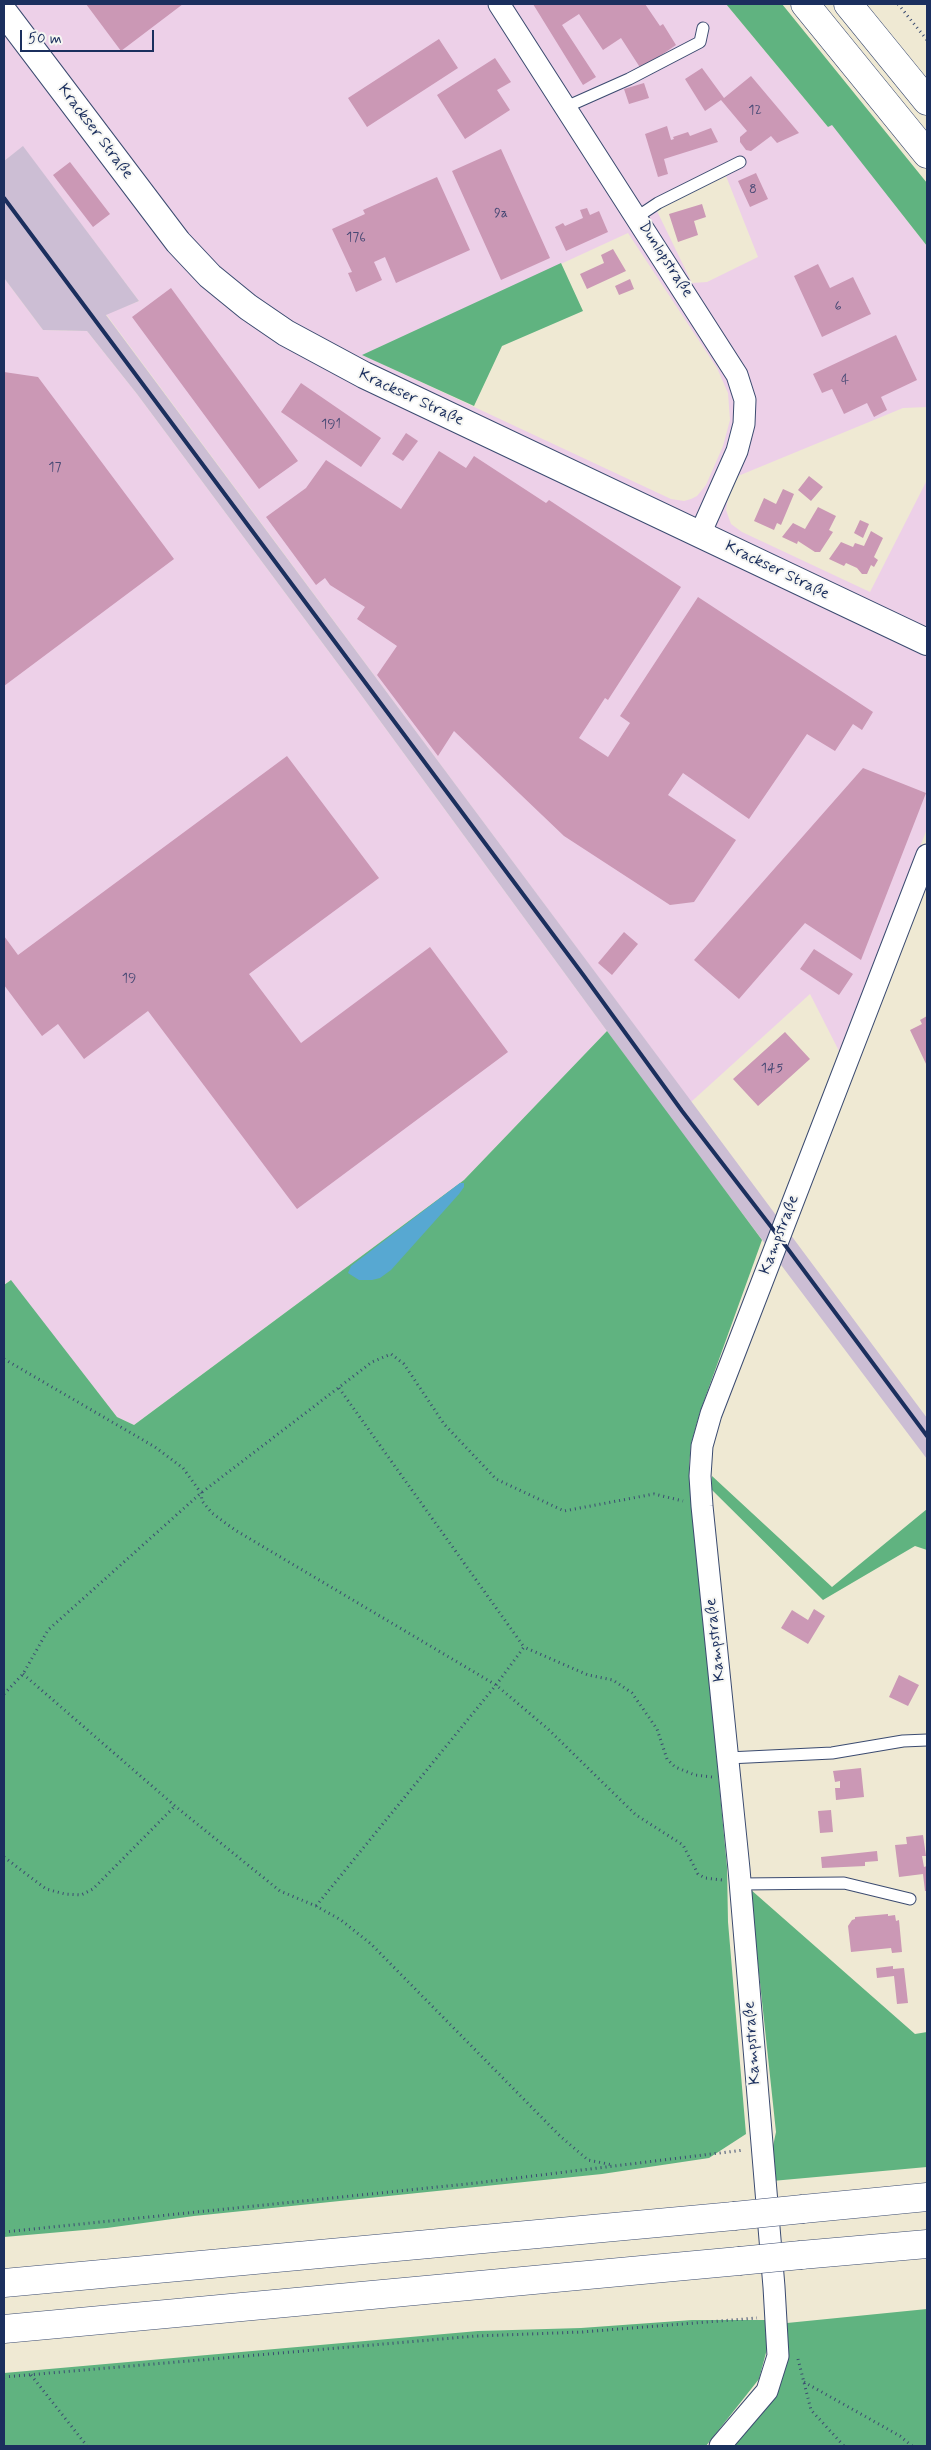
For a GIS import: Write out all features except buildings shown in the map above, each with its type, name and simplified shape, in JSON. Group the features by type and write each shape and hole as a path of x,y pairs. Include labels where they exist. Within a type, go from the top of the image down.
{"highway":[{"path":"806,4 927,154"},
{"path":"848,4 927,101"},
{"path":"4,2283 927,2197"},
{"path":"4,2329 927,2244"}],"street":[{"name":"Dunlopstraße","path":"499,4 737,375 745,400 744,424 737,451 700,534"},
{"name":"Krackser Straße","path":"4,12 178,242 210,276 248,307 286,334 329,358 927,642"},
{"name":"Kampstraße","path":"720,2446 767,2391 778,2356 740,1883 702,1506 700,1476 702,1446 711,1414 927,855"}],"lane":[{"path":"566,107 638,74 700,42 704,28"},
{"path":"637,217 658,203 740,162"},
{"path":"729,1768 904,1741 927,1740"},
{"path":"740,1883 844,1884 910,1900"}],"path":[{"path":"898,4 927,40"},
{"path":"4,1694 22,1674 48,1630 201,1493 372,1362 391,1354 404,1364 444,1424 496,1479 564,1511 654,1494 702,1506"},
{"path":"4,1359 155,1447 183,1468 201,1493 202,1501 212,1513 235,1530 496,1685 548,1729 636,1815 683,1844 698,1874 705,1878 740,1883"},
{"path":"339,1388 524,1647 588,1675 613,1680 632,1693 657,1729 667,1760 675,1767 695,1775 729,1768"},
{"path":"316,1906 496,1685 524,1647"},
{"path":"22,1674 175,1806 280,1891 316,1906 341,1920 371,1944 560,2136 588,2160 613,2165"},
{"path":"4,1857 46,1889 65,1894 81,1895 93,1890 175,1806"},
{"path":"4,2232 476,2183 761,2148"},
{"path":"4,2377 476,2336 610,2330 775,2316"},
{"path":"797,2357 811,2410 844,2446"},
{"path":"31,2375 87,2446"},
{"path":"804,2381 900,2436 912,2446"}],"shaded area":[{"path":"4,4 726,4 828,127 832,124 927,246 927,407 903,408 738,476 728,497 726,510 731,524 742,532 870,592 927,480 927,829 839,1051 810,994 691,1102 106,314 139,301 23,147 4,161","holes":["726,176 758,257 707,282 692,283 656,209","628,233 717,368 728,393 730,420 723,446 706,485 697,496 691,499 684,501 671,499 363,355"]},
{"path":"23,146 139,301 106,315 927,1418 927,1459 672,1120 356,688 137,394 87,331 43,330 4,278 4,161"},
{"path":"4,278 43,330 87,331 137,394 356,688 607,1031 464,1180 134,1425 117,1417 10,1280 4,1285"}],"green space":[{"path":"726,4 782,4 927,183 927,246 832,125 828,127"},
{"path":"561,263 583,311 502,346 474,406 362,355"},
{"path":"607,1031 762,1240 700,1412 691,1444 689,1467 727,1867 728,1922 746,2134 709,2158 602,2174 194,2216 107,2228 4,2237 4,1285 11,1280 117,1417 134,1425 464,1180"},
{"path":"712,1476 832,1587 927,1509 927,1550 915,1546 823,1600 711,1489"},
{"path":"750,1889 915,2034 927,2032 927,2167 772,2181 770,2160 776,2132"},
{"path":"927,2309 927,2446 731,2446 788,2353 787,2323"},
{"path":"692,2320 765,2320 767,2349 759,2379 706,2446 4,2446 4,2373 478,2331 581,2328"}],"water":[{"path":"460,1183 464,1183 464,1187 459,1194 391,1270 380,1278 372,1280 359,1280 348,1273 351,1266"}],"railway":[{"path":"4,198 584,976 682,1111 779,1237 927,1436"}]}
